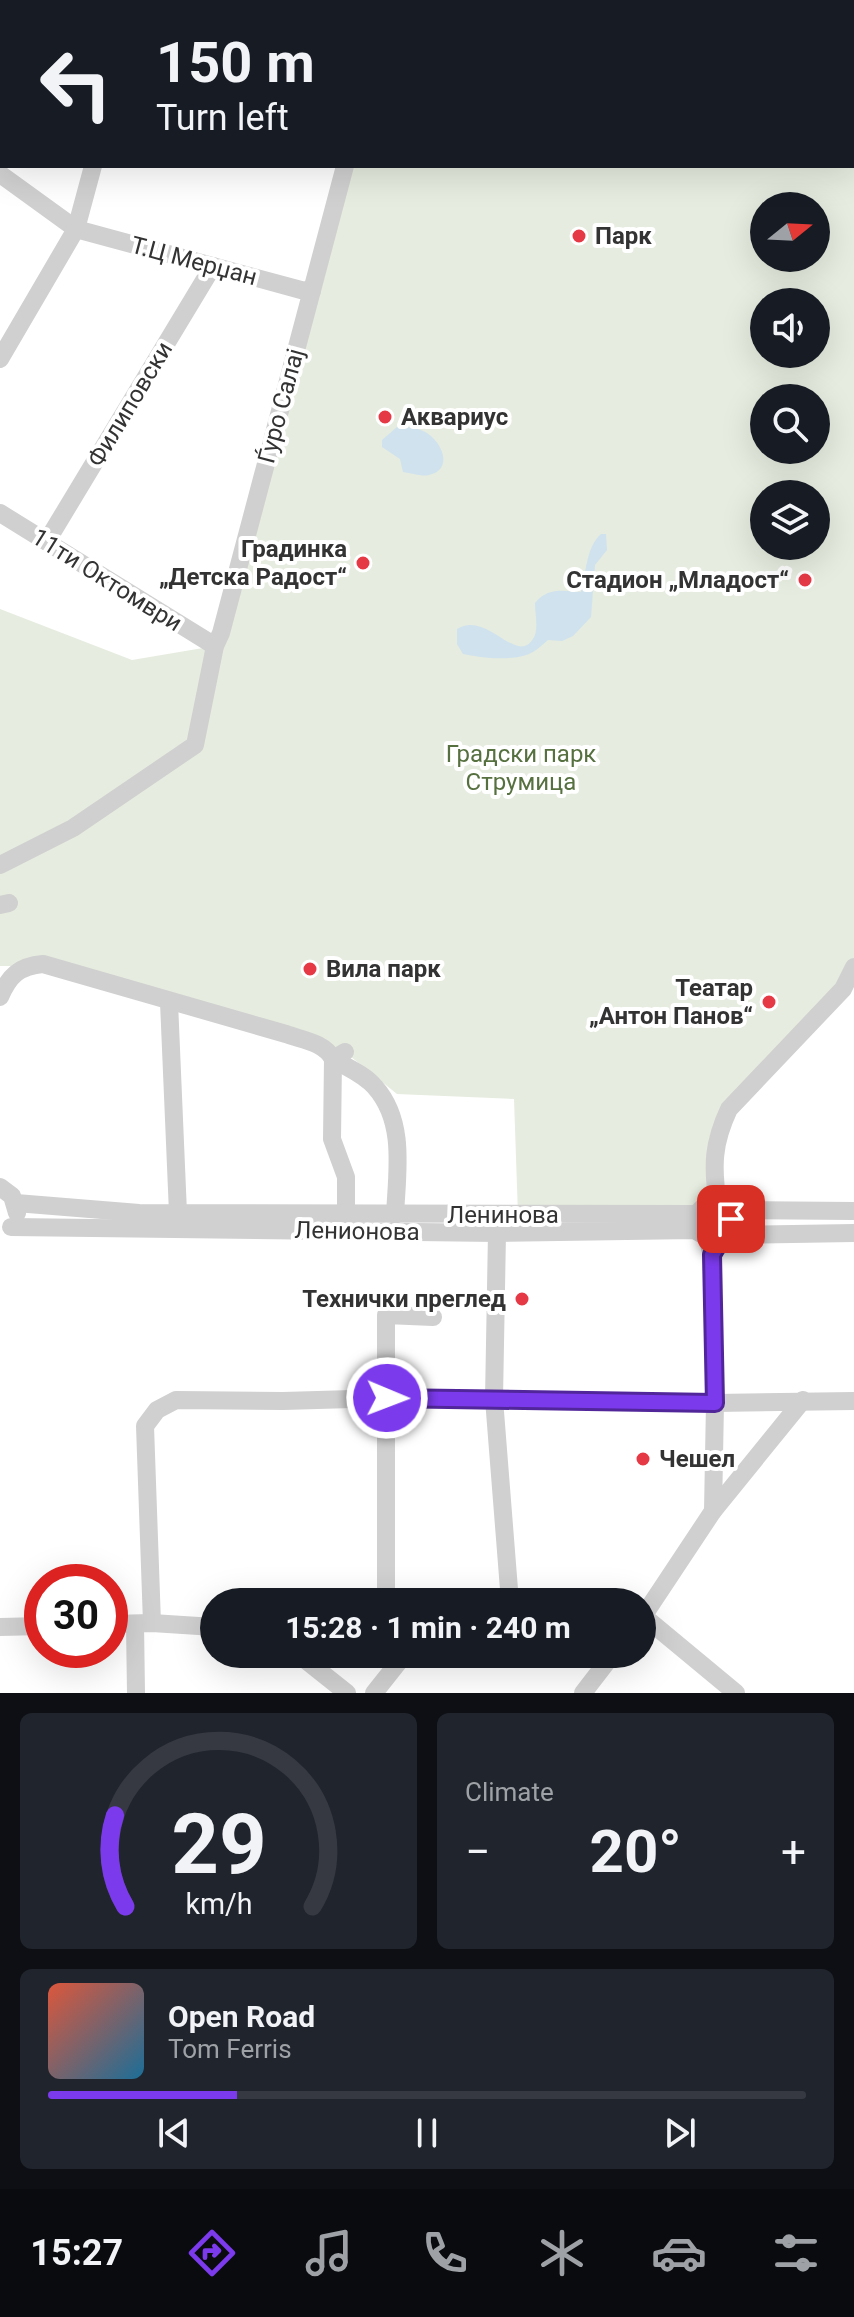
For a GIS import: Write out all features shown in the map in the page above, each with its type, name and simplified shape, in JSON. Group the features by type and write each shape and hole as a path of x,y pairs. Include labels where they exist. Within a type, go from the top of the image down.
{"street":[{"path":"0,359 76,229 92,168"},
{"name":"Ѓуро Салај","path":"0,865 73,828 195,745 215,646 344,168"},
{"path":"0,174 76,229"},
{"name":"Т.Ц Мерџан","path":"76,229 312,291"},
{"name":"Филиповски","path":"47,541 213,266"},
{"name":"11ти Октомври","path":"0,513 215,646"},
{"path":"0,997 8,979 26,966 43,964 319,1045 339,1055 376,1088 390,1113 398,1151 395,1215"},
{"path":"713,1511 713,1240 696,1223 713,1207 714,1156 718,1133 729,1109 848,993 854,967"},
{"path":"169,1002 178,1213"},
{"path":"339,1055 332,1139 346,1177 346,1214"},
{"path":"0,1187 16,1203 15,1220 5,1230"},
{"name":"Ленинова","path":"16,1203 139,1213 664,1215 697,1214 713,1207 854,1211"},
{"path":"713,1207 731,1224 713,1240"},
{"name":"Ленионова","path":"5,1230 497,1233 694,1230 713,1240"},
{"path":"497,1233 494,1399 509,1588"},
{"path":"713,1240 854,1233"},
{"path":"386,1588 386,1315 433,1317"},
{"path":"136,1693 143,1624 145,1426 157,1410 176,1400 854,1401"},
{"path":"656,1596 713,1511 803,1400"},
{"path":"128,1624 200,1626"},
{"path":"0,1627 24,1626"},
{"path":"656,1627 736,1693"},
{"path":"316,1668 347,1693"},
{"path":"380,1686 394,1668"},
{"path":"583,1693 602,1668"}],"green space":[{"name":"Градски парк Струмица","path":"344,168 854,168 854,967 729,1109 715,1183 697,1214 518,1215 514,1099 397,1094 345,1052 26,966 0,966 0,609 132,660 215,646"}],"water":[{"path":"397,427 420,430 435,440 443,460 437,472 423,476 403,472 400,459 382,447 382,440"},
{"path":"601,534 606,534 607,550 595,565 591,617 573,636 562,641 548,640 533,652 517,657 489,658 463,654 457,644 457,629 469,625 480,627 511,644 528,644 536,631 535,603 551,592 581,592 589,553"}],"place":[{"name":"Парк","path":"579,236"},
{"name":"Аквариус","path":"385,417"},
{"name":"Градинка „Детска Радост“","path":"363,563"},
{"name":"Стадион „Младост“","path":"805,580"},
{"name":"Вила парк","path":"310,969"},
{"name":"Театар „Антон Панов“","path":"769,1002"},
{"name":"Технички преглед","path":"522,1299"},
{"name":"Чешел","path":"643,1459"}],"route":[{"path":"387,1398 715,1403 712,1255 729,1230 731,1219"}]}
